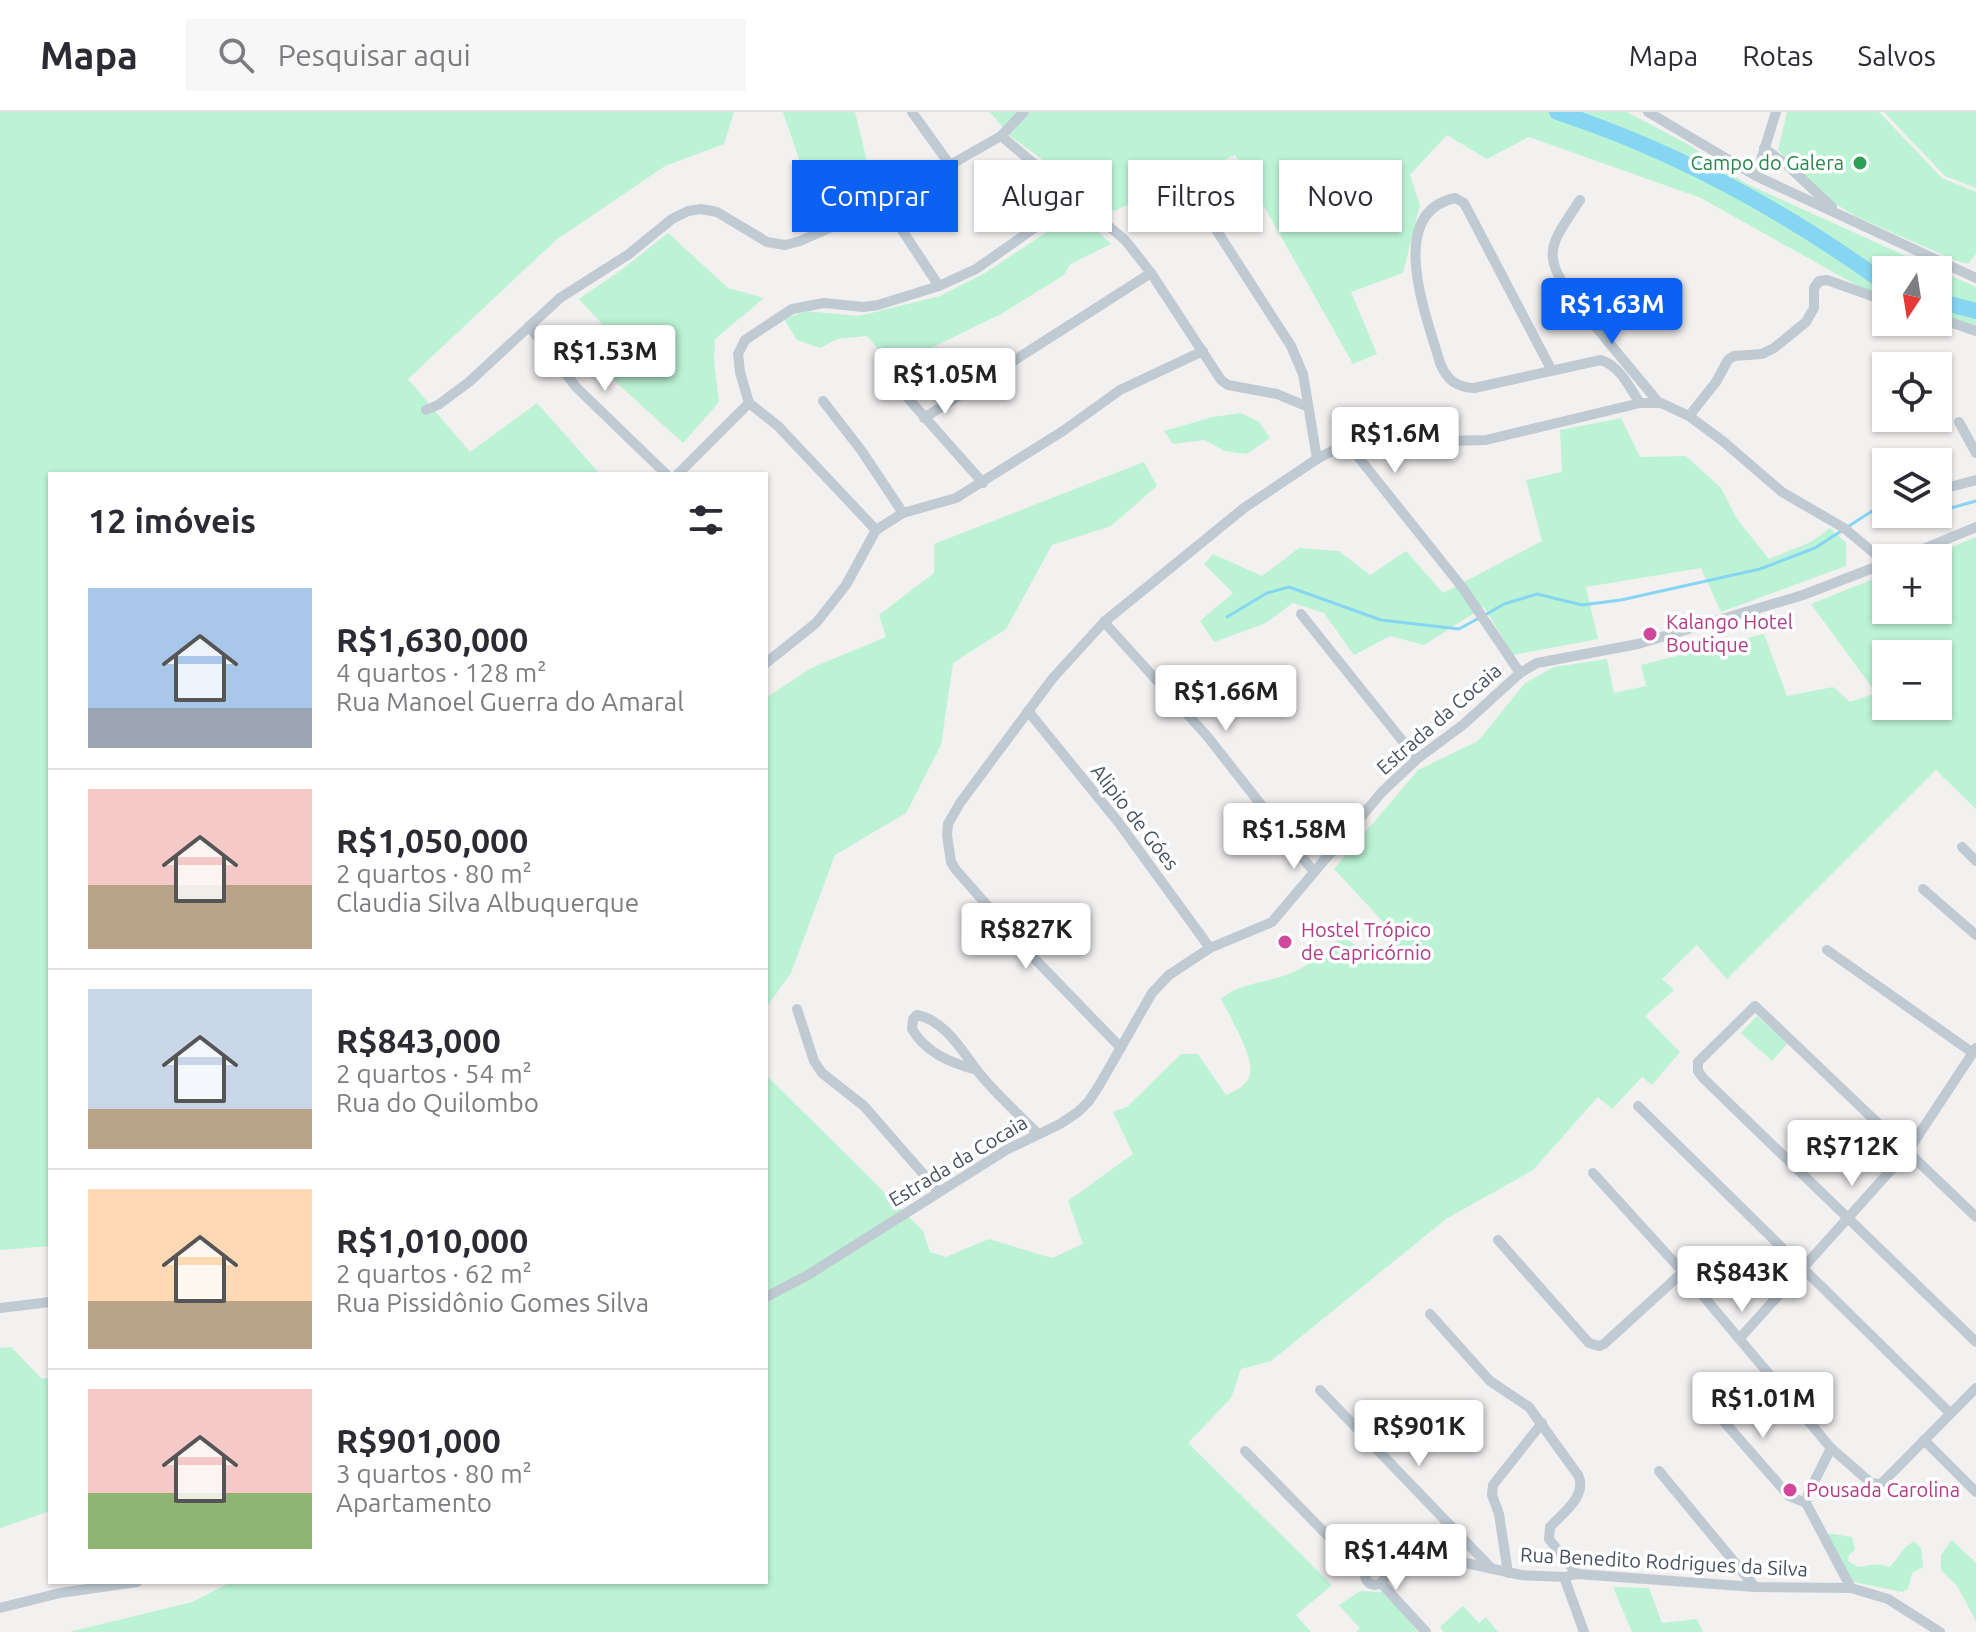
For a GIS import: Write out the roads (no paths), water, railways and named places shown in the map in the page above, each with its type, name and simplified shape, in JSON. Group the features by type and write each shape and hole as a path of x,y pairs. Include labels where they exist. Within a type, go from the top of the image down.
{"street":[{"path":"912,112 946,160"},
{"path":"958,160 1001,136 1024,112"},
{"path":"1648,112 1756,176 1976,278"},
{"path":"1756,176 1776,112"},
{"path":"1001,136 1030,160"},
{"path":"1764,148 1839,213"},
{"path":"1551,369 1464,203 1455,198 1443,202 1430,212 1422,224 1414,256 1445,376 1462,387 1474,388 1601,360 1619,371 1640,403"},
{"path":"1580,200 1552,245 1552,259 1565,288 1576,303 1659,403"},
{"path":"426,410 469,382 560,298 688,211 701,209 717,212 751,235 785,245 817,232"},
{"path":"1112,229 1125,240 1151,273 1221,380 1228,385 1277,394 1308,407"},
{"path":"903,232 939,286"},
{"path":"876,530 787,436 749,403 740,372 740,347 778,316 806,304 878,305 939,286 976,269 1029,232"},
{"path":"1218,232 1291,346 1303,374 1317,459"},
{"path":"924,418 1151,273"},
{"path":"1689,416 1716,382 1728,360 1734,356 1762,354 1806,322 1814,308 1814,288 1819,281 1827,280 1872,296"},
{"path":"1952,323 1976,331"},
{"path":"529,326 576,387 664,472"},
{"path":"768,661 816,623 846,585 876,530 903,513 956,498 1063,431 1120,390 1203,351"},
{"path":"884,371 983,483"},
{"path":"823,401 861,450 903,513"},
{"path":"680,472 749,403"},
{"path":"1121,1048 1031,955 956,870 951,862 947,835 952,815 1028,711 1080,646 1104,622 1244,508 1317,459 1374,431 1394,429 1417,432 1448,441 1486,440 1640,403 1659,403 1689,416 1782,492 1844,528 1872,551"},
{"path":"1959,422 1976,453"},
{"path":"1347,443 1462,587 1520,673"},
{"path":"1952,486 1976,480"},
{"path":"1935,544 1976,527"},
{"name":"Estrada da Cocaia","path":"768,1296 808,1275 1006,1150 1060,1124 1089,1101 1152,993 1169,975 1210,948 1272,922 1382,792 1520,673 1537,663 1638,644 1788,599 1872,568"},
{"path":"1301,614 1417,759"},
{"path":"1104,622 1207,736 1314,872"},
{"name":"Alipio de Góes","path":"1028,711 1119,823 1210,948"},
{"path":"1962,847 1976,861"},
{"path":"1923,889 1976,935"},
{"path":"1740,1338 1908,1151 1974,1050 1827,950"},
{"path":"1976,1217 1755,1006 1698,1062 1698,1071 1703,1078 1976,1342"},
{"path":"797,1009 814,1061 822,1073 864,1106 939,1192"},
{"path":"977,1070 960,1066 930,1050 912,1029 913,1019 917,1015 933,1022 967,1054 977,1070 1038,1134"},
{"path":"1638,1106 1950,1413"},
{"path":"1593,1173 1683,1272 1831,1448 1871,1483 1883,1482 1976,1388"},
{"path":"1498,1240 1589,1343 1595,1346 1604,1344 1683,1272"},
{"path":"0,1308 48,1302"},
{"path":"1430,1314 1490,1381 1529,1407 1582,1481 1580,1494 1547,1534 1577,1574"},
{"path":"1320,1390 1493,1570"},
{"path":"1705,1400 1789,1496 1806,1503 1851,1588"},
{"path":"1508,1573 1499,1514 1492,1495 1493,1485 1542,1423"},
{"path":"1924,1440 1976,1492"},
{"path":"1806,1503 1831,1448"},
{"path":"1245,1451 1365,1574 1368,1583 1381,1583"},
{"path":"1659,1471 1755,1587"},
{"name":"Rua Benedito Rodrigues da Silva","path":"1382,1568 1416,1557 1434,1556 1508,1573 1564,1577 1577,1574 1755,1587 1851,1588 1888,1599 1940,1632"},
{"path":"1365,1574 1371,1565 1382,1568 1385,1574 1381,1583"},
{"path":"1564,1577 1584,1632"},
{"path":"1381,1583 1426,1632"},
{"path":"0,1608 60,1593 123,1584"}],"waterway":[{"path":"1557,112 1644,145 1728,185 1809,232 1872,274"},
{"path":"1952,305 1976,311"},
{"path":"1952,508 1976,501"},
{"path":"1485,615 1504,604 1537,594 1582,605 1621,600 1760,569 1815,548 1872,511"},
{"path":"1227,617 1267,593 1289,587 1381,620 1459,629 1479,618"}],"place":[{"name":"Campo do Galera","path":"1860,163"},
{"name":"Kalango Hotel Boutique","path":"1650,634"},
{"name":"Hostel Trópico de Capricórnio","path":"1285,942"},
{"name":"Pousada Carolina","path":"1790,1490"}]}
